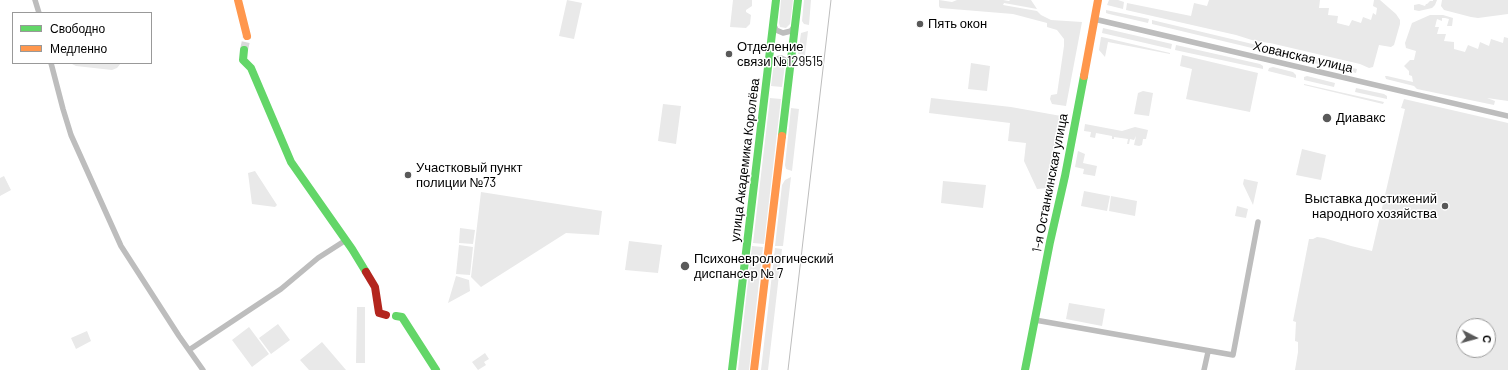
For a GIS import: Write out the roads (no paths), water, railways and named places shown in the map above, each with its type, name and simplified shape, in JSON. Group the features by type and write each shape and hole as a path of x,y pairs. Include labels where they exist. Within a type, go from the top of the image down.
{"street":[{"path":"36,0 39,12"},
{"path":"238,0 247,36"},
{"name":"улица Академика Королёва","path":"732,370 776,0"},
{"path":"754,370 798,0"},
{"name":"1-я Останкинская улица","path":"1025,370 1063,184 1098,0"},
{"name":"Хованская улица","path":"1094,19 1508,116"},
{"path":"773,22 776,30 783,33 791,32 794,29 795,23"},
{"path":"244,50 243,60 251,68 291,162 346,240 375,287 379,313 386,315"},
{"path":"768,66 772,60 781,58 789,62 790,68"},
{"path":"51,64 71,135 122,246 203,370"},
{"path":"1035,320 1233,356 1258,222"},
{"path":"189,350 281,289 318,258 346,240"},
{"path":"397,316 402,317 436,370"},
{"path":"1204,370 1208,352"}],"tunnel":[{"path":"244,50 247,36"}],"tram line":[{"path":"788,370 831,0"}],"place":[{"name":"Пять окон","path":"920,24"},
{"name":"Отделение связи №129515","path":"729,54"},
{"name":"Диавакс","path":"1327,118"},
{"name":"Участковый пункт полиции №73","path":"408,175"},
{"name":"Выставка достижений народного хозяйства","path":"1445,206"},
{"name":"Психоневрологический диспансер № 7","path":"685,266"}]}
